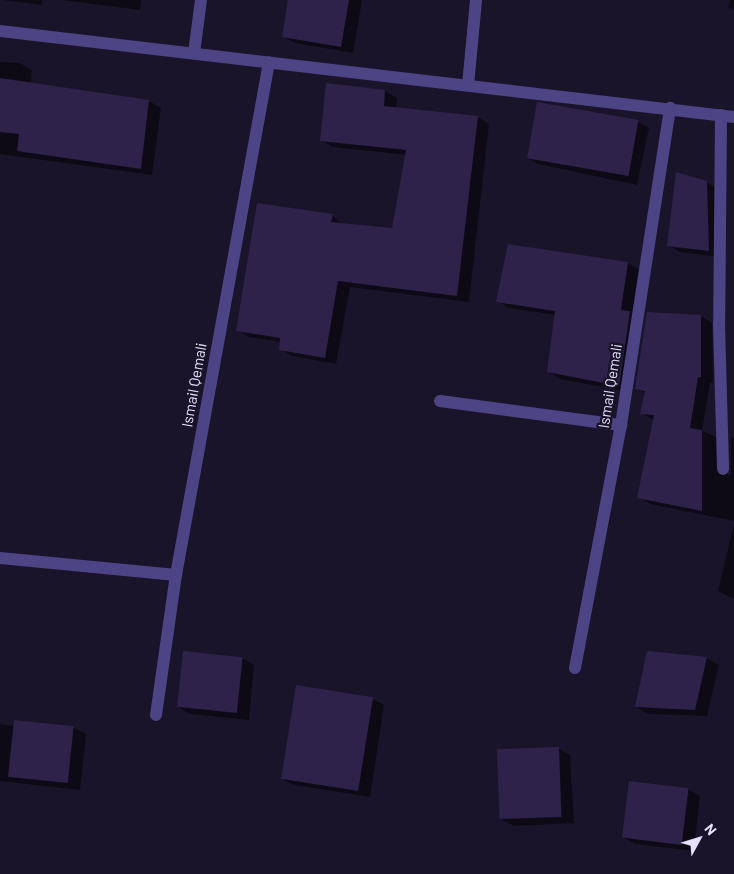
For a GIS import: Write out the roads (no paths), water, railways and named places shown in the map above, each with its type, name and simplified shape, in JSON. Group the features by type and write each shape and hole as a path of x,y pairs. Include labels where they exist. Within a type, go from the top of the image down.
{"street":[{"path":"194,53 201,0"},
{"path":"468,85 476,0"},
{"path":"0,31 734,117"},
{"name":"Ismail Qemali","path":"156,715 176,575 269,62"},
{"name":"Ismail Qemali","path":"575,668 621,425 670,108"},
{"path":"721,115 719,324 724,469"},
{"path":"440,401 621,425"},
{"path":"0,558 176,575"}]}
